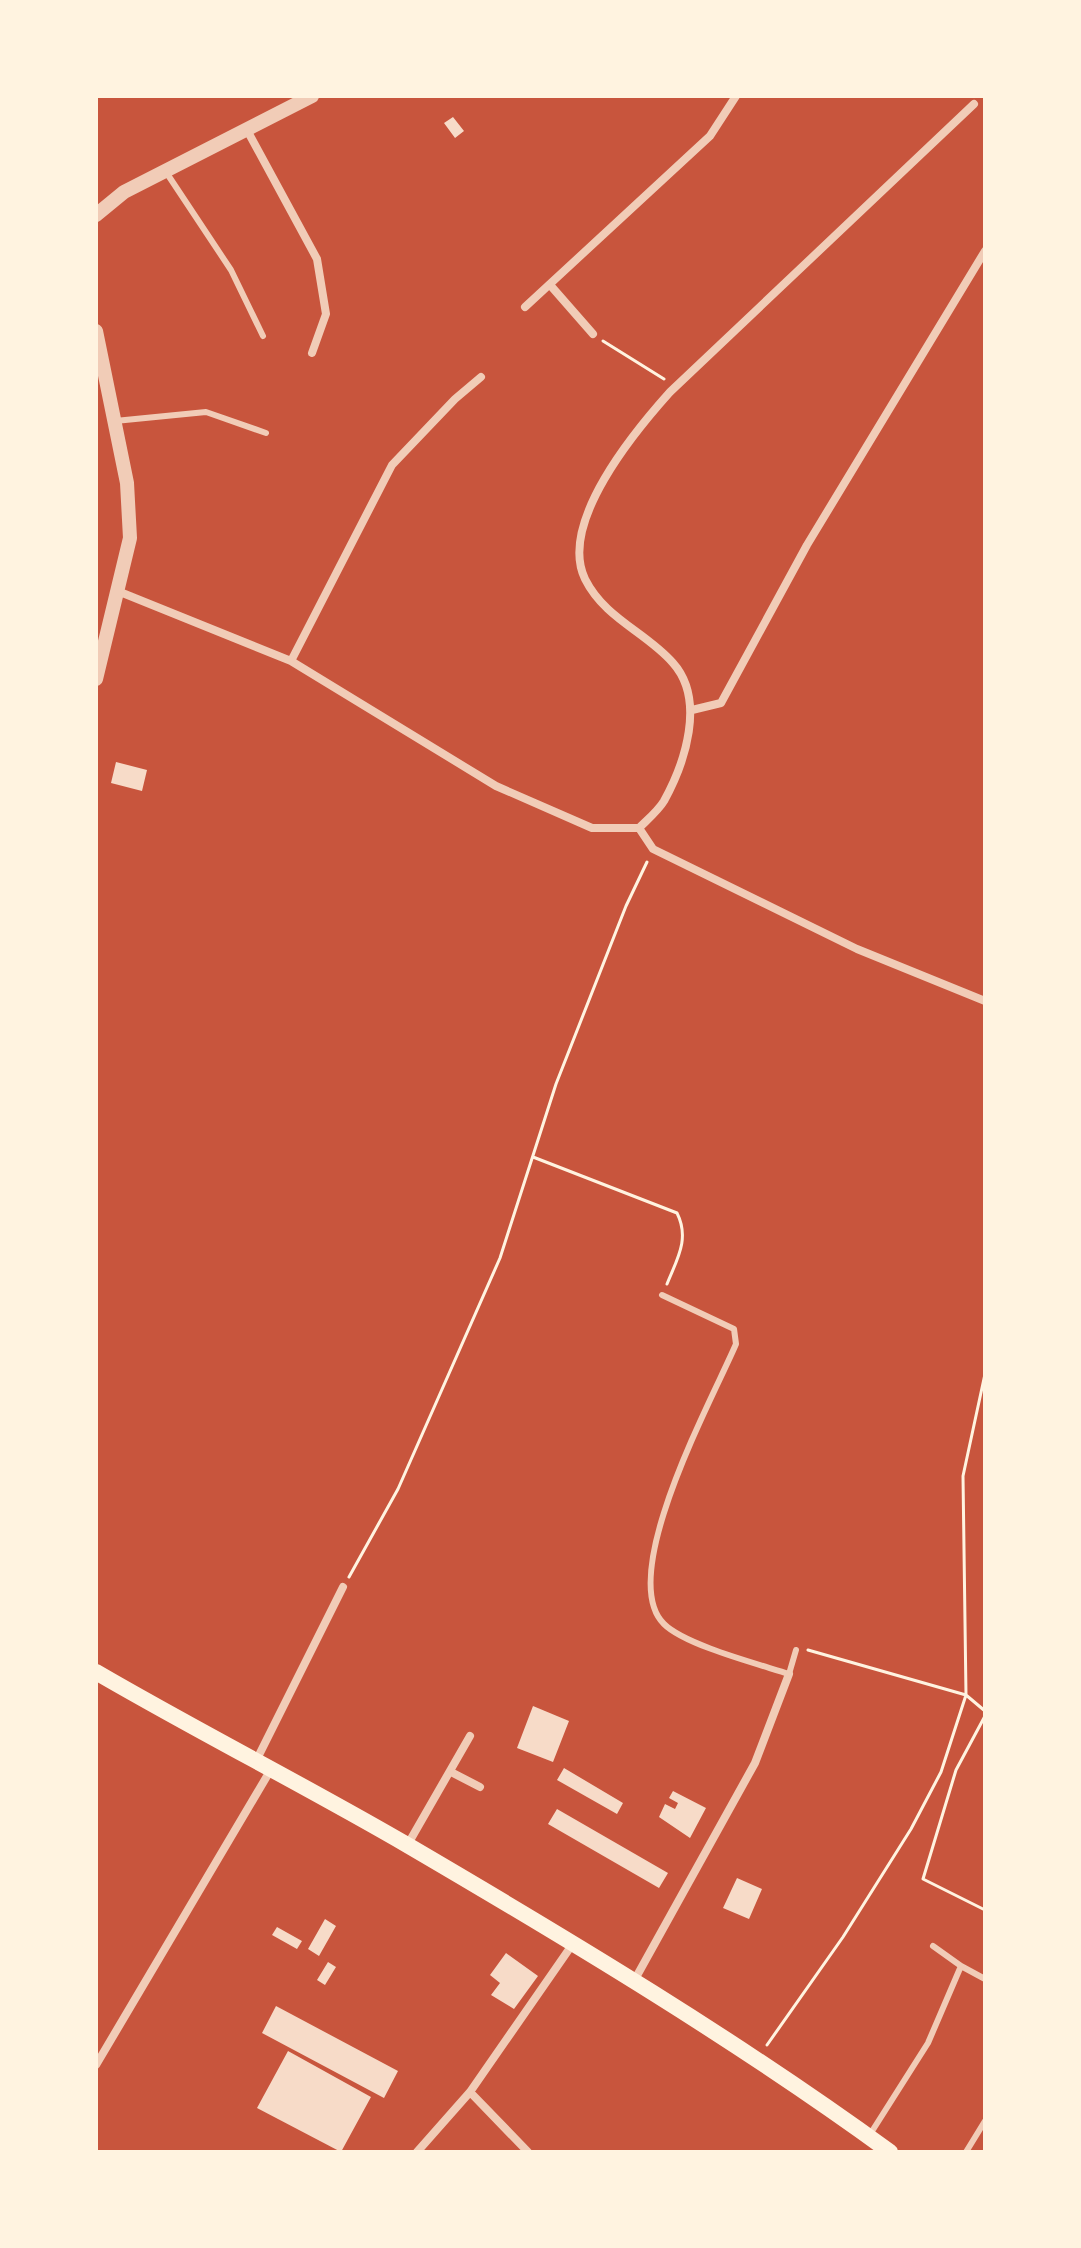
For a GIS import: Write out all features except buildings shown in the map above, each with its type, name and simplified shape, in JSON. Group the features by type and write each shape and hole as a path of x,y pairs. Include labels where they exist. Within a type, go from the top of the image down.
{"main road":[{"path":"96,1672 407,1845 634,1982 758,2058 890,2152"}],"street":[{"path":"96,215 124,192 312,96"},
{"path":"525,307 710,136 736,96"},
{"path":"120,592 291,661 496,786 592,828 639,828 663,803 685,744 692,710 690,690 673,663 612,616 584,578 584,520 636,430 675,387 974,104"},
{"path":"247,130 317,259 326,314 312,353"},
{"path":"692,710 721,703 807,545 985,251"},
{"path":"551,286 593,334"},
{"path":"96,331 127,483 130,538 120,592 96,679"},
{"path":"291,661 392,465 481,377"},
{"path":"639,828 653,849 857,949 985,1001"},
{"path":"255,1763 343,1587"},
{"path":"634,1982 755,1763 789,1674"},
{"path":"407,1845 470,1736"},
{"path":"96,2065 270,1771"},
{"path":"451,1772 480,1787"},
{"path":"417,2152 470,2092 572,1945"},
{"path":"470,2092 528,2152"}],"lane":[{"path":"166,172 231,270 263,336"},
{"path":"115,421 206,412 266,433"},
{"path":"662,1295 720,1319 734,1329 736,1344 673,1480 650,1583 653,1610 665,1626 703,1644 789,1674 796,1650"},
{"path":"933,1946 985,1979"},
{"path":"869,2137 928,2043 961,1966"},
{"path":"966,2152 985,2121"}],"path":[{"path":"593,334 675,387"},
{"path":"343,1587 398,1489 470,1330 500,1258 556,1084 626,906 653,849"},
{"path":"533,1157 677,1213 684,1227 684,1241 662,1295"},
{"path":"758,2058 899,1850 941,1772 966,1695 963,1476 985,1374"},
{"path":"796,1650 809,1650 966,1695 985,1713 956,1770 923,1879 985,1910"}]}
